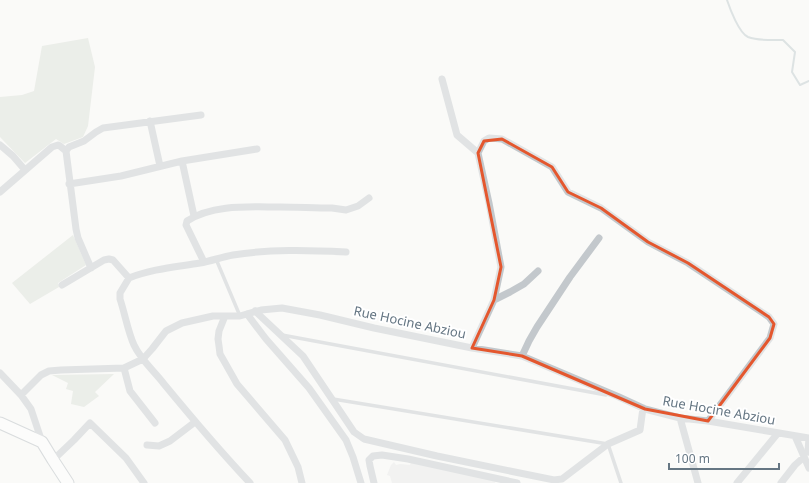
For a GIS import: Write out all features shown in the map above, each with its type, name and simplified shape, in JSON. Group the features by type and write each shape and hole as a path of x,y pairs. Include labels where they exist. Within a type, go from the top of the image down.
{"main road":[{"path":"0,423 42,442 68,483"}],"street":[{"path":"442,79 457,135 478,153 501,267 494,300 472,348"},
{"path":"66,151 69,147 84,141 103,128 201,115"},
{"path":"150,122 160,166"},
{"path":"478,153 484,141 489,138 502,139 552,167 568,192 601,208 648,242 688,263 769,317 774,324 770,338 708,421"},
{"path":"0,145 13,156 25,170"},
{"path":"0,192 56,145 60,146 66,151 69,184 77,233 91,268"},
{"path":"69,184 121,176 182,161 257,149"},
{"path":"182,161 194,216"},
{"path":"204,262 186,225 186,221 194,216 216,210 241,207 332,208 346,210 358,206 369,198"},
{"path":"522,356 537,327 570,276 599,238"},
{"path":"250,483 195,422 143,359 132,340 120,299 120,293 128,278 150,271 204,262 233,255 268,251 303,250 346,252"},
{"path":"62,285 106,259 113,260 128,278"},
{"path":"494,300 524,284 538,270"},
{"name":"Rue Hocine Abziou","path":"21,396 41,375 49,371 124,368 143,359 166,331 182,323 213,316 240,316 255,311 282,308 472,348 522,356 643,408 680,418 708,421 809,438"},
{"path":"255,311 304,356 354,432 364,440 552,481 562,479 608,444 640,430 643,408"},
{"path":"247,314 266,339 310,388 346,440 362,483"},
{"path":"225,316 218,339 224,361 237,384 285,440 298,467 302,483"},
{"path":"124,368 130,391 155,423"},
{"path":"0,373 31,409 42,442"},
{"path":"680,418 698,483"},
{"path":"147,445 159,446 165,444 195,422"},
{"path":"52,460 90,423 126,458 144,483"},
{"path":"737,483 778,433"},
{"path":"795,436 807,455"},
{"path":"809,438 807,455 809,468"},
{"path":"374,483 369,460 373,456 382,455 408,459 517,483"},
{"path":"781,483 795,465 807,455"}],"lane":[{"path":"216,259 240,316"},
{"path":"281,335 619,397"},
{"path":"332,399 608,444 621,483"}],"highlighted area":[{"path":"502,139 552,167 568,192 601,208 648,242 688,263 769,317 774,324 770,338 708,421 645,409 522,356 472,348 494,300 501,267 478,153 484,141"}],"shaded area":[{"path":"88,38 95,67 88,126 83,137 64,144 56,139 25,163 0,137 0,97 22,95 34,91 42,46"},
{"path":"73,235 86,265 58,283 59,287 30,304 12,283"},
{"path":"114,374 95,392 99,396 84,407 71,404 73,391 66,389 68,383 52,375"},
{"path":"394,462 396,465 410,465 411,462 496,480 495,483 392,483 390,476 387,475 391,465"}],"waterway":[{"path":"727,0 735,20 745,35 756,39 783,40 795,52 792,72 800,85 809,81"}]}
